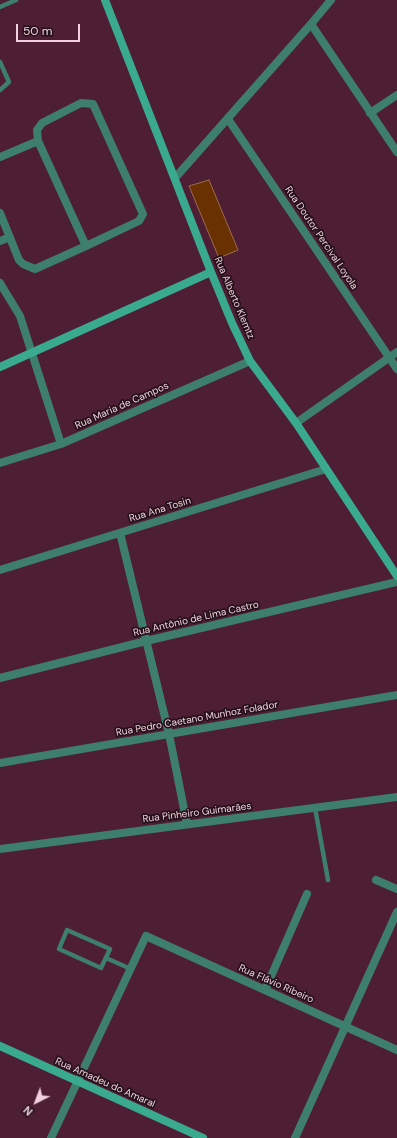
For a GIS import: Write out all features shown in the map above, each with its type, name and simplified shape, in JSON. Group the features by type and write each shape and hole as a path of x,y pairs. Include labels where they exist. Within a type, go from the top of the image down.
{"street":[{"name":"Rua Alberto Klemtz","path":"105,0 211,272 232,323 250,361 296,423 397,576"},
{"path":"175,178 331,0"},
{"path":"311,24 370,114 397,152"},
{"path":"370,114 397,95"},
{"path":"0,213 19,260 23,264 36,269 86,246 139,221 143,214 93,104 81,103 42,123 38,130 38,141 86,246"},
{"name":"Rua Doutor Percival Loyola","path":"228,119 397,369"},
{"path":"0,157 38,141"},
{"path":"0,241 10,237"},
{"path":"0,367 211,272"},
{"path":"1,287 20,316 61,444"},
{"path":"296,423 397,352"},
{"name":"Rua Maria de Campos","path":"0,463 61,444 250,361"},
{"name":"Rua Ana Tosin","path":"0,570 326,469"},
{"path":"120,533 169,734 187,824"},
{"name":"Rua Antônio de Lima Castro","path":"0,678 146,641 397,582"},
{"name":"Rua Pedro Caetano Munhoz Folador","path":"0,764 397,695"},
{"name":"Rua Pinheiro Guimarães","path":"0,849 397,797"},
{"path":"376,880 397,889"},
{"path":"265,990 307,894"},
{"path":"295,1138 397,912"},
{"name":"Rua Flávio Ribeiro","path":"131,969 146,936 397,1050"},
{"path":"51,1138 131,969"},
{"name":"Rua Amadeu do Amaral","path":"0,1046 203,1138"}],"lane":[{"path":"0,7 16,0"},
{"path":"0,62 9,82 0,90"},
{"path":"315,808 328,880"},
{"path":"67,930 110,949 106,958 101,968 59,949 67,930"},
{"path":"106,958 131,969"}],"building":[{"path":"209,180 238,250 219,258 189,186"}]}
